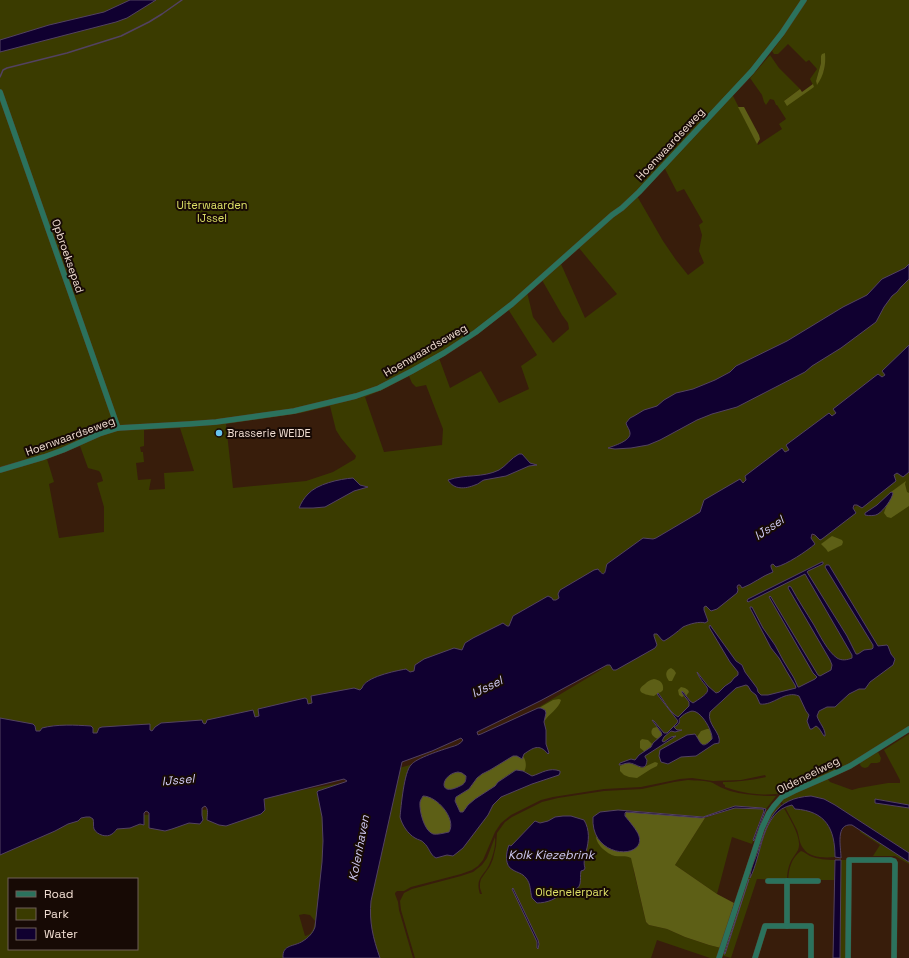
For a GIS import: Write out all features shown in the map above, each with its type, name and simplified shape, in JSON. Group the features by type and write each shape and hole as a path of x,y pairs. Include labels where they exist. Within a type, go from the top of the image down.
{"street":[{"name":"Hoenwaardseweg","path":"0,470 44,457 99,434 118,428 216,422 294,411 342,400 379,388 444,353 476,332 512,304 628,203 752,71 782,34 804,0"},
{"name":"Opbroeksepad","path":"0,92 118,428"},
{"name":"Oldeneelweg","path":"719,958 762,828 774,806 782,797 842,770 909,729"},
{"path":"848,958 849,860 891,860 895,863 894,958"},
{"path":"768,881 818,881"},
{"path":"787,881 787,926"},
{"path":"755,958 765,926 811,926 811,958"}],"green space":[{"name":"Uiterwaarden IJssel","path":"0,0 909,0 909,353 885,375 788,451 699,513 607,573 463,649 411,672 364,690 311,704 207,727 98,734 39,732 0,726","holes":["784,35 772,51 774,54 778,54 788,44 806,62 809,60 817,69 810,79 814,87 784,101 800,89 779,68 770,55 750,78 762,95 766,105 770,99 774,100 786,119 779,124 782,129 758,145 732,94","825,54 824,70 817,84 816,81 821,63 821,56","664,167 677,192 684,189 703,222 699,225 702,235 699,251 704,263 688,275 663,241 637,196","579,248 617,294 585,318 561,264","542,280 568,323 569,329 553,343 533,317 527,292","508,309 537,355 521,366 529,389 499,403 481,371 450,388 439,358","409,376 412,383 416,387 426,385 443,429 442,445 384,452 365,397","330,406 336,430 356,456 355,459 333,472 306,481 233,488 226,424 301,413","180,428 194,471 164,473 165,489 149,490 151,479 138,480 136,463 144,462 143,452 141,452 140,447 144,446 144,430","80,446 88,468 99,471 103,481 97,483 104,507 104,532 59,538 49,484 54,482 47,459"]},
{"path":"909,462 909,727 855,763 779,794 748,793 725,787 723,784 723,782 744,781 766,777 765,775 741,780 713,781 692,778 680,779 641,787 604,789 541,800 511,815 501,823 495,832 483,860 472,870 411,887 404,891 397,891 395,893 413,958 0,958 0,815 69,823 78,821 83,817 145,815 203,810 352,781 410,765 463,743 477,735 487,733 529,713 599,671 653,632 704,607 771,566 855,507","holes":["299,915 310,915 315,921 314,926 312,931 305,936"]},
{"path":"909,734 909,805 876,799 875,803 909,808 909,853 822,798 798,798 784,805 782,802 785,797 827,778 830,782 852,790 888,783 900,783 900,780 884,750"},
{"path":"878,752 881,758 880,762 871,763 865,768 860,765 860,761"},
{"name":"Oldenelerpark","path":"688,780 710,782 728,790 741,793 776,796 766,809 735,806 703,817 624,810 625,816 640,839 633,865 646,922 649,925 667,929 685,937 721,948 717,958 710,958 657,940 651,958 415,958 401,910 400,901 404,893 412,889 473,872 482,865 487,858 495,837 495,847 492,858 478,884 480,894 482,894 480,883 493,859 496,846 497,833 505,822 512,817 542,802 558,798 604,791 642,789"},
{"path":"780,803 782,806 776,812 770,820 765,829 761,838 749,877 769,822 775,814 784,808 795,828 799,840 798,850 787,872 787,880 757,879 731,958 721,955 760,836 771,812"},
{"path":"792,805 795,809 810,811 816,814 826,822 832,834 835,846 835,857 817,857 806,851 802,846 797,830 785,807"},
{"path":"735,808 764,810 752,844 732,837 717,894 675,865 705,818"},
{"path":"861,830 909,862 909,864 895,856 873,856 880,845 860,832"},
{"path":"801,851 816,858 835,860 834,880 788,880 793,860"},
{"path":"841,860 846,860 847,862 846,958 840,958"}],"shaded area":[{"path":"825,53 824,70 817,85 816,81 821,63 821,56"},
{"path":"813,84 814,87 787,106 784,101 800,89 802,92"},
{"path":"738,107 744,107 759,135 760,139 757,144"},
{"path":"906,481 905,484 907,492 909,493 909,506 891,518 887,517 884,513 893,493 891,492"},
{"path":"832,536 842,540 843,542 842,545 828,552 821,544"},
{"path":"671,668 676,673 672,681 669,681 666,673"},
{"path":"654,679 661,682 663,685 663,690 661,692 654,696 642,693 640,691 640,689 648,681"},
{"path":"681,687 688,690 689,692 686,696 684,692 682,693 684,696 682,697 679,695 678,690"},
{"path":"553,700 561,700 560,703 544,722 545,713 539,708"},
{"path":"657,727 662,734 658,739 653,736 652,733 653,728"},
{"path":"710,729 713,734 712,739 708,743 701,744 697,737 701,731"},
{"path":"642,739 648,740 652,744 651,747 645,752 640,748 640,741"},
{"path":"513,756 517,756 522,759 523,756 526,764 524,772 516,770 511,773 468,805 463,812 460,812 455,801 456,797 469,789 482,774"},
{"path":"655,762 658,763 657,766 637,778 624,775 620,771 620,766 626,763 642,768"},
{"path":"458,772 466,776 464,783 453,789 448,789 445,787 445,780 452,774"},
{"path":"423,796 434,800 444,809 450,821 451,827 449,832 433,834 427,829 420,810 420,802"},
{"path":"626,812 705,818 675,865 717,894 734,903 721,948 685,937 667,929 649,925 646,922 631,858 625,856 615,856 609,853 599,845 596,838 596,835 597,838 605,845 622,852 637,847 640,840 634,827 625,816"}],"water":[{"path":"130,0 156,0 127,18 116,22 0,52 0,40 49,25 104,12"},
{"path":"909,264 909,279 892,296 876,322 805,372 737,407 697,420 648,445 631,448 608,448 621,443 630,436 630,431 626,423 630,418 644,410 657,406 676,393 693,389 715,380 730,372 736,366 787,341 843,307 867,295 882,279 905,268"},
{"path":"909,345 909,472 903,477 897,473 894,475 896,481 862,508 854,505 853,508 856,513 822,539 820,540 812,534 811,538 815,544 802,554 780,566 776,567 773,564 771,565 773,572 742,588 738,585 737,593 717,609 711,611 706,606 704,607 708,621 705,623 703,622 685,626 664,641 657,634 654,634 657,645 655,648 616,670 613,670 610,665 607,665 540,701 477,732 478,735 481,734 541,708 545,710 546,713 544,722 546,730 546,744 549,753 548,754 542,749 536,748 524,754 522,759 517,756 513,756 482,774 469,789 456,797 455,801 460,812 463,812 475,799 516,770 523,771 532,776 549,770 556,770 560,771 559,775 501,797 493,805 488,815 463,848 453,856 447,855 436,858 432,855 423,842 408,832 401,820 400,812 406,775 414,762 430,754 458,745 463,740 461,738 402,762 371,901 372,930 380,958 283,958 284,950 289,946 305,940 312,933 315,927 323,841 322,817 317,792 347,781 344,779 264,799 265,810 261,814 226,826 207,820 207,810 205,806 202,808 203,820 200,824 189,823 165,831 149,828 149,813 146,811 144,813 144,825 140,824 130,828 117,829 113,834 108,836 97,833 94,829 93,819 86,817 0,855 0,718 33,724 36,731 40,731 42,728 54,726 79,725 91,726 93,728 93,733 97,733 99,728 102,727 150,724 150,730 152,731 161,723 202,720 205,724 207,720 253,710 255,717 259,716 258,709 305,698 307,699 308,704 312,703 311,696 354,688 360,690 364,684 381,675 406,669 410,672 414,671 415,665 424,659 454,648 462,650 465,643 473,638 503,623 509,626 513,616 548,596 553,600 556,600 559,598 558,594 560,590 594,570 598,569 602,574 604,574 607,564 643,538 656,538 700,512 704,500 740,479 743,483 746,480 745,476 782,448 785,452 789,450 786,445 829,413 832,416 836,413 833,409 878,374 882,377 885,375 882,371","holes":["458,772 466,776 464,783 453,789 448,789 445,787 445,780 452,774","423,796 434,800 444,809 450,821 451,827 449,832 433,834 427,829 420,810 420,802"]},
{"path":"519,454 522,454 530,463 537,465 529,466 506,476 484,480 476,485 467,487 460,488 453,486 448,480 487,474 499,470"},
{"path":"353,478 360,485 368,487 354,491 325,507 299,508 312,490 317,487 335,481"},
{"path":"891,492 893,493 891,498 877,515 865,515 865,513 877,505"},
{"path":"822,562 823,564 807,572 847,636 856,654 864,650 872,649 873,645 825,567 826,565 829,565 878,646 887,645 895,659 893,665 870,682 865,689 859,689 849,694 835,707 827,707 819,711 817,716 825,736 816,726 810,729 807,721 809,715 799,696 784,696 770,703 760,704 756,695 746,685 736,688 710,712 710,720 718,736 719,743 714,744 696,756 681,757 668,764 661,762 659,756 660,750 687,735 695,734 703,745 712,739 712,735 705,720 693,711 682,716 679,719 679,723 674,727 677,730 682,730 675,732 671,731 662,741 664,742 671,737 676,736 645,756 647,760 645,766 640,767 632,763 619,765 620,763 631,759 635,760 639,755 651,747 653,743 662,735 652,720 664,733 667,733 677,723 678,721 657,694 658,693 669,709 678,717 689,706 689,702 682,691 693,703 708,691 697,672 708,686 716,693 738,675 738,672 730,662 709,627 710,625 736,661 742,665 745,672 761,695 768,695 796,688 779,658 771,648 750,607 752,607 763,628 775,645 798,687 817,677 813,673 769,597 770,596 818,675 820,676 831,670 832,665 830,660 788,588 789,586 830,652 841,660 852,658 852,655 805,574 748,602 747,601 748,599"},
{"path":"811,796 824,799 835,805 909,853 909,862 852,825 847,825 843,828 840,837 841,858 835,857 833,838 827,823 814,813 806,810 795,809 792,805 782,809 774,816 768,825 750,878 765,830 774,813 789,801"},
{"path":"875,799 909,805 909,808 875,803"},
{"path":"735,806 766,809 754,841 753,840 764,811 763,809 735,808 702,818 626,812 625,816 635,828 639,836 639,844 634,849 627,852 608,848 600,841 594,831 593,817 600,812 618,810 703,817"},
{"name":"Kolk Kiezebrink","path":"571,816 584,820 586,824 588,844 584,862 585,868 581,871 580,884 578,888 564,891 555,898 537,903 532,898 528,880 508,865 506,859 508,848 509,845 511,846 535,821 540,823 555,817"},
{"path":"835,860 841,860 840,958 833,958"},
{"path":"749,879 725,954 724,954"},
{"path":"513,888 538,940 538,949 537,942 512,889"}],"waterway":[{"path":"0,77 3,70 7,68 67,53 121,36 149,22 182,0"}],"place":[{"name":"Brasserie WEIDE","path":"219,433"}],"water label":[{"name":"IJssel","path":"769,528"},
{"name":"IJssel","path":"487,687"},
{"name":"IJssel","path":"178,780"},
{"name":"Kolenhaven","path":"359,848"}]}
